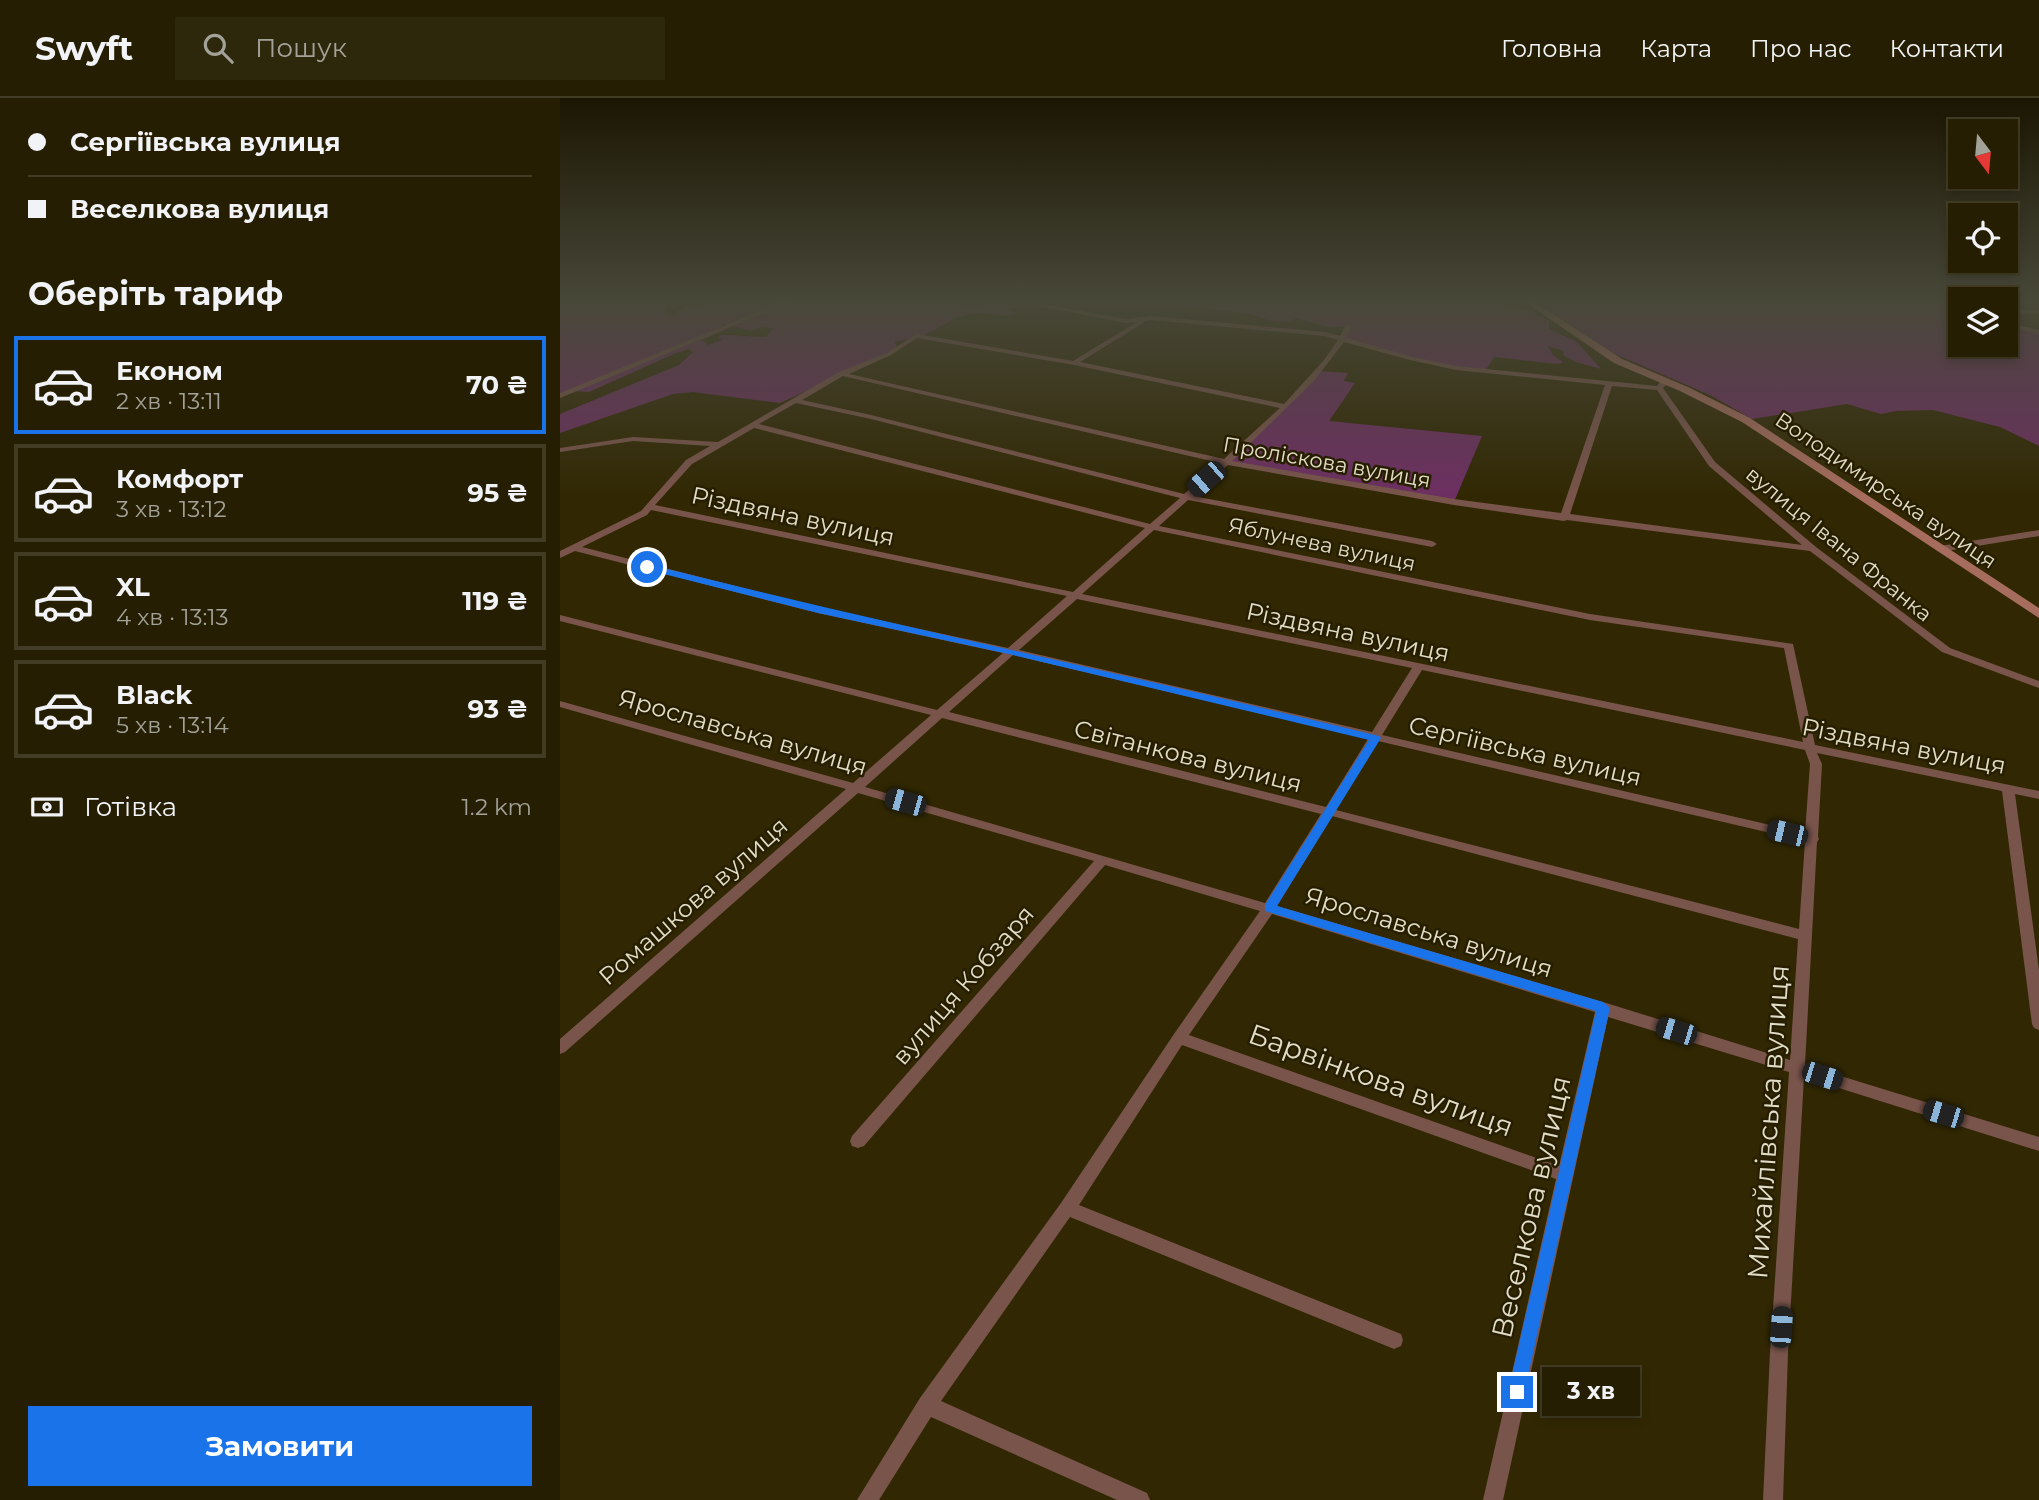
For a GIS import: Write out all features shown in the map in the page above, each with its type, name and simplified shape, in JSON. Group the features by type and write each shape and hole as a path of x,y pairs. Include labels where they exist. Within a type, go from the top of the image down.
{"main road":[{"name":"Володимирська вулиця","path":"1626,365 1662,385 1684,390 1746,420 2039,614"}],"street":[{"path":"560,396 634,365"},
{"path":"560,555 644,513 689,462 842,374 862,365"},
{"path":"1086,365 1283,406"},
{"name":"Ромашкова вулиця","path":"560,1048 1226,462 1320,365"},
{"path":"1445,365 1609,384 1662,385"},
{"name":"Проліскова вулиця","path":"842,374 1226,462 1454,502 1813,550"},
{"path":"1564,518 1609,384"},
{"name":"вулиця Івана Франка","path":"1662,385 1713,464 1813,550 1946,650 2039,685"},
{"path":"795,401 870,417 1186,497 1432,544"},
{"name":"Яблунева вулиця","path":"753,425 1151,527 1590,617 1784,645 1790,649 1810,749"},
{"path":"560,450 633,439 720,444"},
{"name":"Різдвяна вулиця","path":"650,507 2039,795"},
{"path":"1940,549 2039,533"},
{"name":"Сергіївська вулиця","path":"573,548 818,610 1009,651 1813,839"},
{"name":"Світанкова вулиця","path":"560,618 1330,812 1806,936"},
{"path":"867,1500 927,1405 1067,1208 1269,908 1418,668"},
{"name":"Ярославська вулиця","path":"560,704 1269,908 1603,1008 2039,1144"},
{"name":"Михайлівська вулиця","path":"1773,1500 1779,1353 1813,839 1816,764 1810,749"},
{"path":"2008,788 2039,1024"},
{"name":"вулиця Кобзаря","path":"858,1141 1103,859"},
{"name":"Веселкова вулиця","path":"1493,1500 1603,1008"},
{"name":"Барвінкова вулиця","path":"1179,1038 1566,1175"},
{"path":"1067,1208 1394,1340"},
{"path":"927,1405 1140,1500"}],"shaded area":[{"path":"560,365 648,365 589,392 576,391 560,397"},
{"path":"678,365 861,365 780,403 693,392 673,394 560,433 560,414"},
{"path":"1446,365 1489,365 1485,371"},
{"path":"1642,365 2039,365 2039,446 2000,427 1933,410 1881,414 1847,404 1752,419 1710,395"},
{"path":"1318,371 1348,373 1344,381 1355,383 1329,421 1482,436 1454,502 1226,462"}],"route":[{"path":"647,567 818,610 1009,651 1376,738 1269,908 1603,1008 1517,1392"}]}
